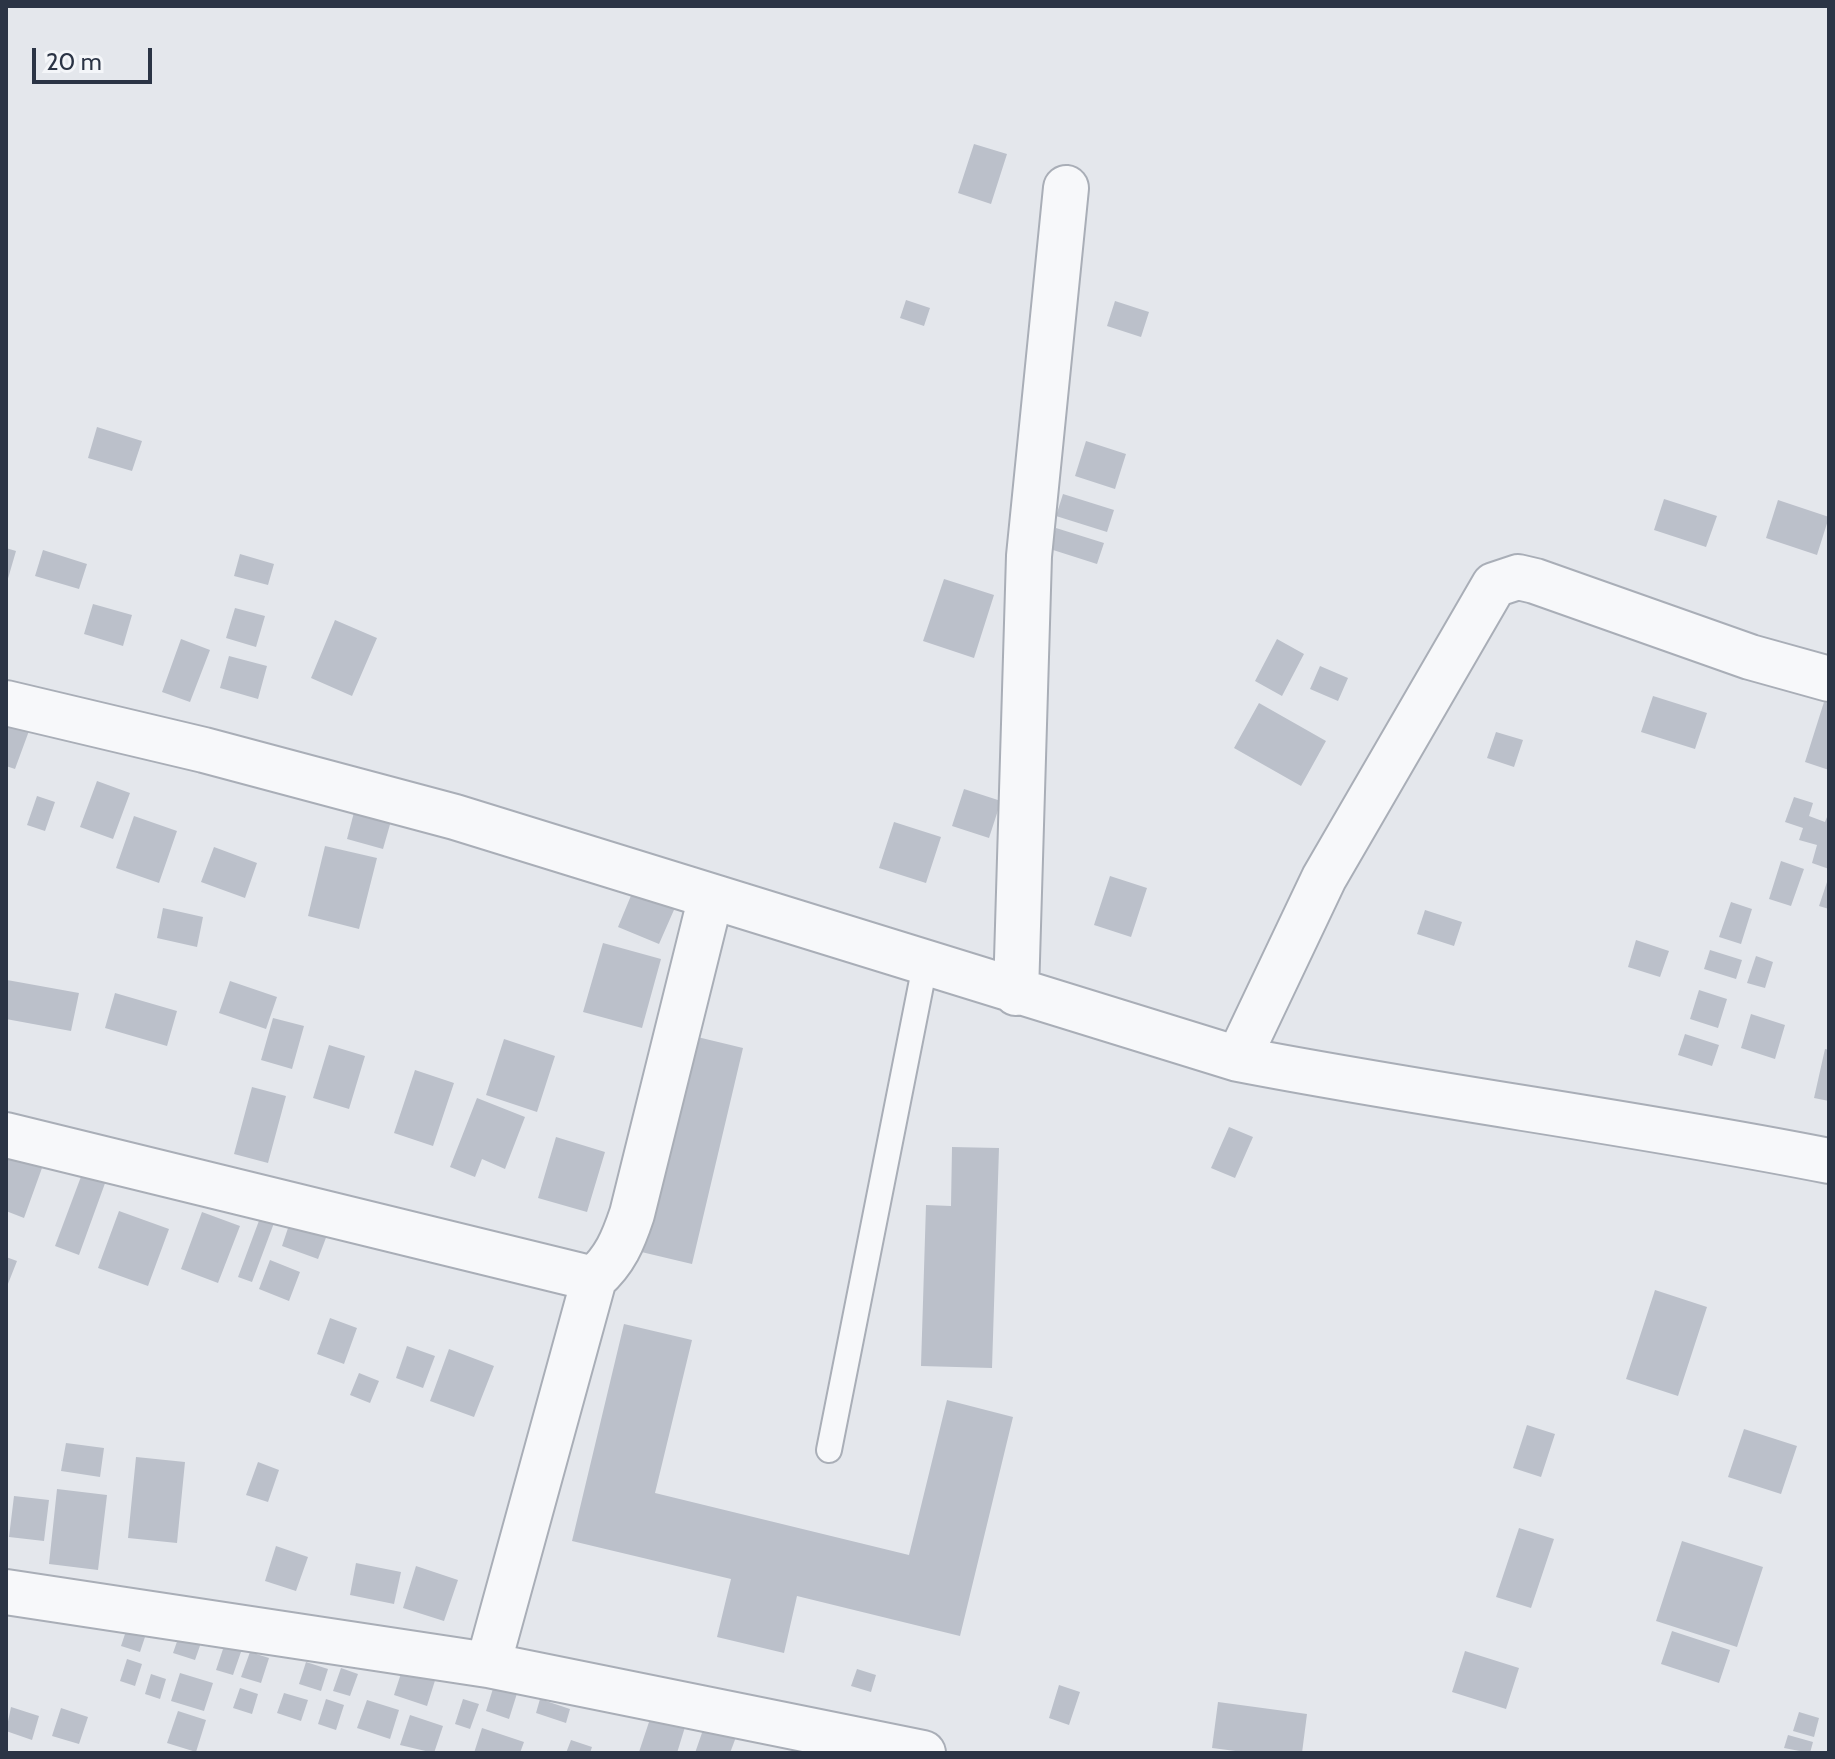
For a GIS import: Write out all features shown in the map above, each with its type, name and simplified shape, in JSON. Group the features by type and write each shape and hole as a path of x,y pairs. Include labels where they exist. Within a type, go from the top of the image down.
{"street":[{"path":"1016,993 1029,556 1066,188"},
{"path":"1238,1059 1324,878 1494,585 1518,577 1535,581 1750,657 1829,679"},
{"path":"6,703 204,750 455,817 925,965 1238,1059 1356,1082 1684,1132 1829,1161"},
{"path":"488,1665 594,1279 610,1265 622,1244 632,1214 711,896"},
{"path":"6,1135 594,1279"},
{"path":"6,1592 488,1665 923,1753"}],"lane":[{"path":"829,1450 925,965"}],"building":[{"path":"974,144 1007,154 991,204 958,193"},
{"path":"906,300 930,308 924,326 900,318"},
{"path":"1115,301 1149,312 1141,337 1107,326"},
{"path":"97,427 142,441 132,471 88,458"},
{"path":"1086,441 1126,454 1115,489 1075,476"},
{"path":"1063,494 1114,510 1107,532 1056,516"},
{"path":"1664,499 1717,516 1706,547 1654,530"},
{"path":"1778,500 1829,517 1817,555 1766,538"},
{"path":"1056,528 1104,543 1097,564 1050,549"},
{"path":"6,548 16,551 7,582 6,582"},
{"path":"43,550 87,564 79,589 35,576"},
{"path":"240,554 274,564 268,585 234,576"},
{"path":"944,579 994,595 974,658 923,641"},
{"path":"93,604 132,615 123,646 84,634"},
{"path":"235,608 265,616 256,647 226,638"},
{"path":"335,620 377,638 352,696 311,678"},
{"path":"181,639 210,650 190,702 162,692"},
{"path":"1277,639 1304,654 1282,696 1255,681"},
{"path":"229,656 267,666 258,699 220,688"},
{"path":"1320,666 1348,678 1338,701 1310,689"},
{"path":"1653,696 1707,713 1695,749 1641,732"},
{"path":"1824,702 1829,704 1829,770 1805,762"},
{"path":"1259,703 1326,741 1301,786 1234,748"},
{"path":"6,712 33,720 15,769 6,766"},
{"path":"1496,732 1523,740 1514,767 1487,758"},
{"path":"97,781 130,793 113,839 80,827"},
{"path":"964,789 1001,801 989,838 952,826"},
{"path":"37,796 55,802 45,831 27,825"},
{"path":"358,797 395,807 383,849 347,839"},
{"path":"1794,797 1813,803 1809,816 1825,822 1829,812 1829,869 1812,863 1817,845 1799,840 1803,828 1785,822"},
{"path":"134,816 177,831 159,883 116,868"},
{"path":"894,822 941,837 926,883 879,868"},
{"path":"325,846 377,858 359,929 308,916"},
{"path":"214,847 257,863 245,898 201,882"},
{"path":"1781,861 1804,869 1791,906 1769,899"},
{"path":"1110,876 1147,888 1131,937 1094,925"},
{"path":"1829,876 1829,909 1819,906"},
{"path":"635,886 677,903 659,944 618,927"},
{"path":"1731,902 1752,909 1741,944 1719,937"},
{"path":"163,908 203,917 197,947 157,938"},
{"path":"1425,910 1462,922 1454,946 1417,934"},
{"path":"1636,940 1669,951 1660,977 1628,967"},
{"path":"603,943 661,959 642,1028 583,1012"},
{"path":"1710,950 1742,960 1736,979 1704,969"},
{"path":"1756,956 1773,962 1765,988 1747,983"},
{"path":"7,980 79,993 71,1031 6,1019"},
{"path":"230,981 277,997 266,1029 219,1013"},
{"path":"1699,990 1727,999 1718,1028 1690,1019"},
{"path":"115,993 177,1011 167,1046 105,1028"},
{"path":"1751,1014 1785,1025 1775,1059 1741,1048"},
{"path":"273,1018 304,1026 292,1069 261,1060"},
{"path":"685,1034 743,1048 692,1264 633,1250"},
{"path":"1685,1034 1719,1045 1712,1066 1678,1055"},
{"path":"504,1039 555,1056 537,1112 486,1095"},
{"path":"329,1045 365,1056 349,1109 313,1098"},
{"path":"1825,1049 1829,1050 1829,1101 1814,1098"},
{"path":"415,1070 454,1083 433,1146 394,1133"},
{"path":"252,1087 286,1096 268,1163 234,1154"},
{"path":"477,1098 525,1117 505,1169 482,1159 475,1177 450,1167"},
{"path":"1229,1127 1253,1137 1235,1178 1211,1168"},
{"path":"556,1137 605,1152 587,1212 538,1198"},
{"path":"952,1147 999,1148 992,1368 921,1366 926,1205 951,1206"},
{"path":"6,1155 42,1168 24,1218 6,1211"},
{"path":"85,1166 108,1175 79,1255 55,1246"},
{"path":"119,1211 169,1229 148,1286 98,1268"},
{"path":"202,1212 240,1226 218,1283 181,1269"},
{"path":"260,1218 274,1223 252,1282 238,1277"},
{"path":"290,1222 327,1235 318,1259 282,1246"},
{"path":"6,1257 17,1261 6,1289"},
{"path":"270,1260 300,1272 289,1301 259,1289"},
{"path":"1655,1290 1707,1307 1678,1396 1626,1379"},
{"path":"330,1318 357,1328 344,1364 317,1354"},
{"path":"624,1324 692,1340 655,1493 909,1555 947,1400 1013,1417 960,1636 797,1596 784,1653 717,1637 731,1579 572,1541"},
{"path":"407,1346 435,1356 423,1388 396,1378"},
{"path":"449,1349 494,1366 474,1417 430,1401"},
{"path":"359,1373 379,1381 370,1403 350,1395"},
{"path":"1527,1425 1555,1434 1541,1477 1513,1468"},
{"path":"1744,1429 1797,1446 1781,1494 1728,1477"},
{"path":"66,1443 104,1448 100,1477 61,1471"},
{"path":"136,1457 185,1462 177,1543 128,1538"},
{"path":"258,1462 279,1470 268,1502 246,1495"},
{"path":"57,1489 107,1495 98,1570 49,1564"},
{"path":"14,1496 49,1500 44,1541 9,1537"},
{"path":"1519,1528 1554,1539 1531,1608 1496,1597"},
{"path":"1682,1541 1763,1567 1737,1647 1656,1621"},
{"path":"276,1546 308,1557 296,1591 265,1581"},
{"path":"356,1563 401,1572 394,1604 350,1595"},
{"path":"416,1566 458,1580 444,1621 403,1608"},
{"path":"128,1625 147,1631 140,1652 121,1646"},
{"path":"1672,1631 1730,1650 1719,1683 1661,1664"},
{"path":"180,1633 202,1640 195,1660 173,1653"},
{"path":"225,1643 242,1649 233,1675 216,1670"},
{"path":"1465,1651 1519,1668 1506,1709 1452,1692"},
{"path":"250,1652 269,1658 261,1683 241,1677"},
{"path":"127,1659 142,1664 135,1686 120,1681"},
{"path":"405,1661 438,1671 427,1706 394,1695"},
{"path":"306,1662 328,1669 321,1691 299,1684"},
{"path":"341,1668 358,1674 350,1696 333,1691"},
{"path":"857,1669 876,1675 871,1692 851,1686"},
{"path":"180,1673 213,1683 204,1711 171,1701"},
{"path":"151,1674 166,1679 160,1699 145,1694"},
{"path":"496,1679 519,1687 509,1719 486,1711"},
{"path":"1059,1685 1080,1692 1069,1725 1049,1718"},
{"path":"240,1688 258,1694 252,1714 233,1708"},
{"path":"284,1693 308,1700 301,1721 277,1713"},
{"path":"326,1699 344,1705 336,1730 318,1724"},
{"path":"463,1699 479,1704 470,1729 455,1724"},
{"path":"540,1699 570,1709 566,1723 536,1713"},
{"path":"367,1700 399,1710 390,1739 357,1728"},
{"path":"1218,1702 1307,1714 1302,1753 1251,1753 1212,1748"},
{"path":"11,1707 39,1716 32,1740 6,1731"},
{"path":"61,1708 88,1717 79,1744 52,1736"},
{"path":"178,1711 206,1720 196,1752 167,1743"},
{"path":"1799,1712 1819,1718 1814,1737 1793,1731"},
{"path":"410,1715 443,1726 434,1753 400,1745"},
{"path":"651,1716 685,1727 677,1753 639,1752"},
{"path":"704,1727 736,1737 730,1753 695,1753"},
{"path":"482,1728 524,1742 520,1753 474,1753"},
{"path":"1788,1735 1813,1742 1810,1753 1784,1748"},
{"path":"571,1740 592,1747 590,1753 566,1753"}]}
